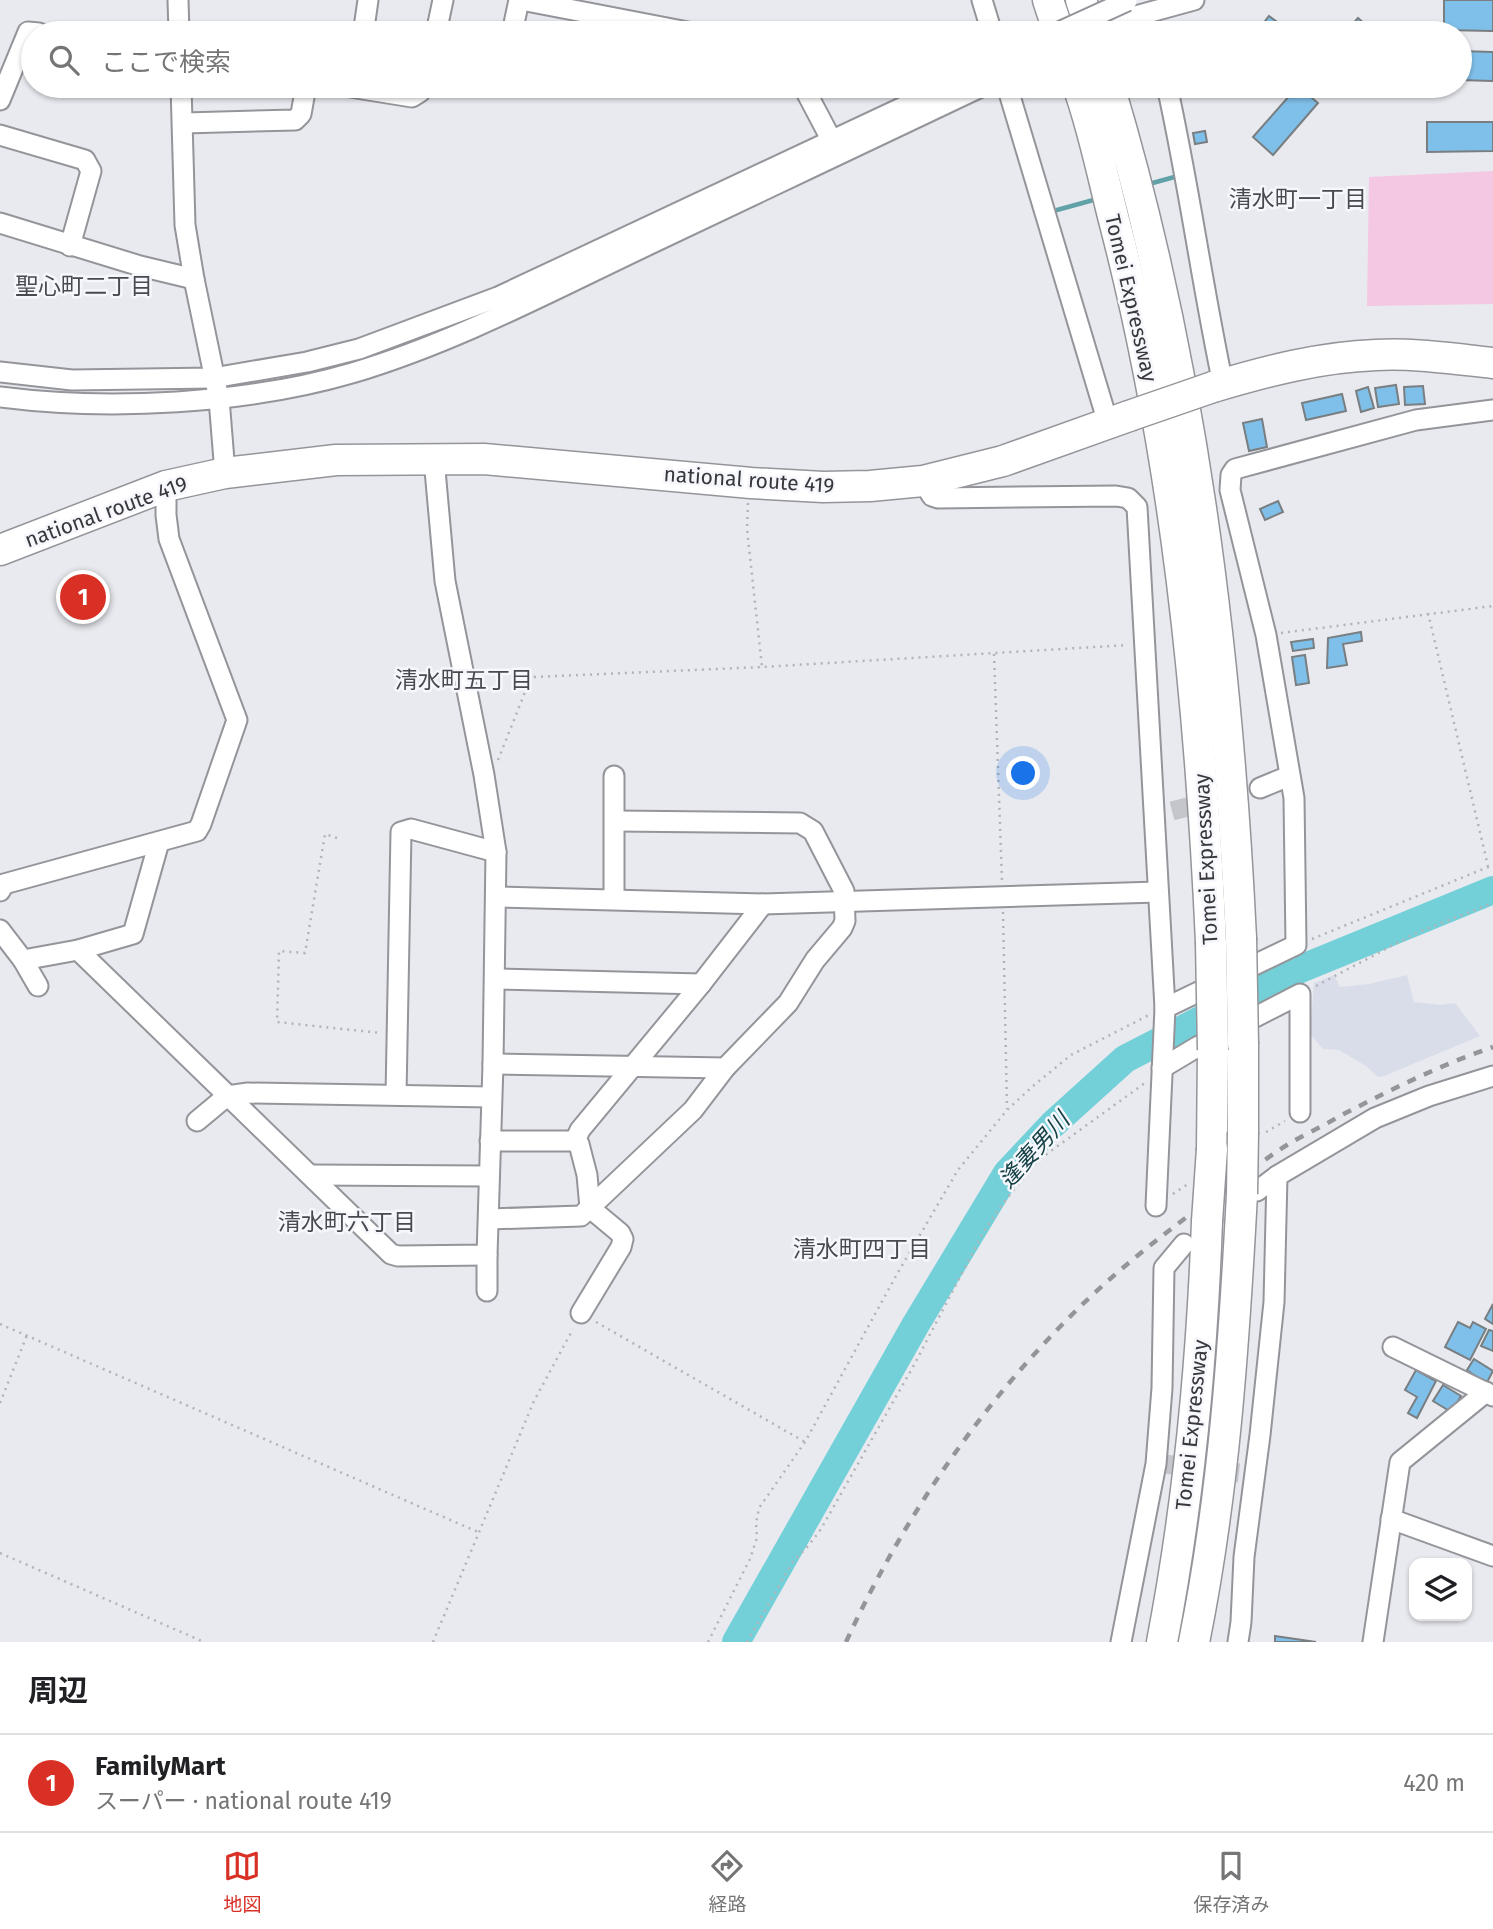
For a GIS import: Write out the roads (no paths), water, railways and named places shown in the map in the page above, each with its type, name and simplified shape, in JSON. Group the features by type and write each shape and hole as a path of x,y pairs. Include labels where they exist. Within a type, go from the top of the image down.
{"highway":[{"path":"1048,0 1054,21"},
{"path":"1081,0 1089,21"},
{"name":"Tomei Expressway","path":"1081,98 1127,270 1157,423 1179,557 1205,816 1212,942 1212,1149 1195,1424 1162,1642"},
{"name":"Tomei Expressway","path":"1112,98 1133,170 1173,337 1208,553 1222,667 1235,812 1241,938 1243,1132 1249,1192 1226,1429 1194,1642"},
{"name":"national route 419","path":"0,551 166,486 225,473 336,460 484,459 751,482 835,487 870,486 923,481 1003,461 1218,385 1291,365 1377,354 1493,363"}],"street":[{"path":"178,0 179,21"},
{"path":"365,21 368,0"},
{"path":"439,21 443,0"},
{"path":"515,21 520,0 630,21"},
{"path":"982,0 988,21"},
{"path":"1092,21 1132,7 1194,0"},
{"path":"1112,21 1132,7"},
{"path":"1132,7 1143,21"},
{"path":"0,100 21,49"},
{"path":"182,98 185,225 219,399 225,473"},
{"path":"184,123 295,120 301,114 304,98"},
{"path":"809,98 832,141"},
{"path":"0,372 72,380 213,378 307,362 359,349 498,297 922,98"},
{"path":"0,397 98,403 219,399 291,387 351,373 488,322 958,98"},
{"path":"1011,98 1118,419"},
{"path":"1169,98 1190,198 1218,385"},
{"path":"0,135 85,160 89,165 90,171 70,246"},
{"path":"0,223 70,246 194,279"},
{"path":"1165,1012 1296,945 1294,798 1266,635 1230,490 1231,475 1236,469 1416,420 1493,410"},
{"path":"434,458 445,581 484,775 496,852 487,1291"},
{"path":"923,481 932,496 938,498 1115,495 1128,498 1137,507 1145,644 1162,814 1158,892 1165,1012 1156,1206"},
{"path":"0,891 4,884 197,831 237,720 169,539 166,486"},
{"path":"614,776 614,899"},
{"path":"1260,788 1289,776"},
{"path":"489,1219 581,1216 692,1110 725,1068 788,1003 845,921 844,891 813,831 800,823 615,821"},
{"path":"396,1095 401,832 411,829 496,852"},
{"path":"23,960 78,950 134,934 159,842"},
{"path":"496,897 763,904 1158,892"},
{"path":"575,1141 580,1130 701,984 763,904"},
{"path":"0,930 23,960 38,986"},
{"path":"78,950 391,1254 486,1255"},
{"path":"495,979 701,984"},
{"path":"1162,1064 1300,994 1300,1112"},
{"path":"493,1064 725,1068"},
{"path":"1249,1192 1375,1118 1429,1096 1493,1076"},
{"path":"197,1121 227,1096 248,1093 491,1097"},
{"path":"490,1141 575,1141 579,1144 587,1175 590,1208 620,1233 623,1239 621,1247 581,1313"},
{"path":"310,1175 489,1176"},
{"path":"1238,1642 1246,1474 1260,1434 1274,1302 1277,1176"},
{"path":"1121,1642 1160,1464 1164,1268 1184,1244"},
{"path":"1373,1642 1400,1462 1489,1394 1393,1347"},
{"path":"1391,1519 1493,1556"}],"waterway":[{"path":"1149,184 1178,176"},
{"path":"1057,210 1097,199"},
{"name":"逢妻男川","path":"736,1642 916,1324 1007,1173 1052,1125 1125,1059 1293,972 1493,890"}],"tunnel":[{"path":"1172,811 1260,788"},
{"path":"1164,1464 1239,1473"}],"railway":[{"path":"846,1642 912,1518 965,1439 1024,1366 1116,1273 1287,1145 1395,1088 1493,1047"}],"place":[{"name":"FamilyMart","path":"83,597"}],"district":[{"name":"清水町一丁目","path":"1298,199"},
{"name":"聖心町二丁目","path":"84,286"},
{"name":"清水町五丁目","path":"464,680"},
{"name":"清水町六丁目","path":"347,1222"},
{"name":"清水町四丁目","path":"862,1249"}]}
